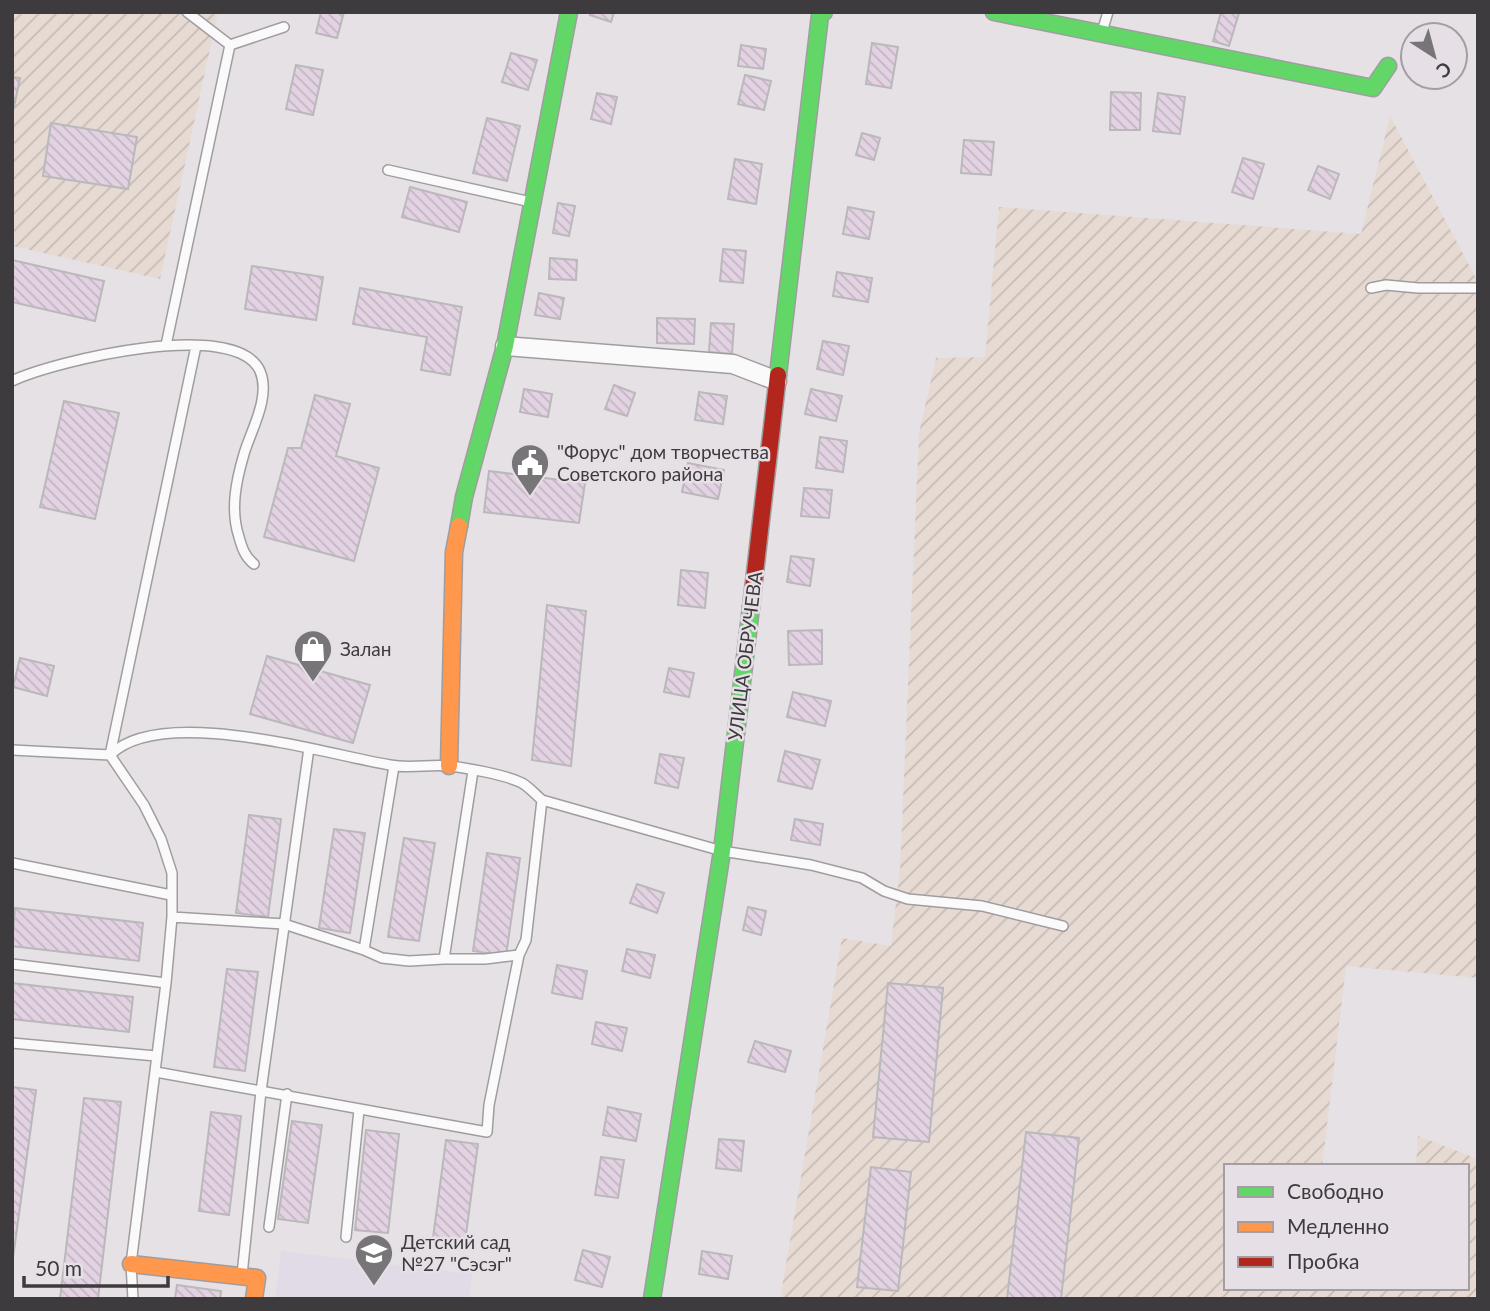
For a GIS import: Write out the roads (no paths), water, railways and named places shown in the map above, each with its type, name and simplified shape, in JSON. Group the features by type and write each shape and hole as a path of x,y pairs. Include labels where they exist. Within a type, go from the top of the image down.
{"street":[{"path":"449,766 454,552 464,497 505,346 569,12"},
{"name":"УЛИЦА ОБРУЧЕВА","path":"652,1299 722,850 820,15 824,12"},
{"path":"994,12 1373,88 1388,66"},
{"path":"505,346 733,364 778,381"},
{"path":"131,1264 257,1278 254,1299"}],"lane":[{"path":"187,12 230,46"},
{"path":"1101,34 1108,12"},
{"path":"230,46 284,27"},
{"path":"166,345 230,46"},
{"path":"388,170 532,203"},
{"path":"1371,288 1386,285 1478,288"},
{"path":"12,381 32,372 69,362 166,345 220,347 237,351 249,358 260,370 263,384 260,407 235,493 234,510 243,551 254,564"},
{"path":"133,1299 131,1264 166,983 172,916 172,873 161,839 144,805 110,755 195,346"},
{"path":"110,755 117,747 139,738 173,732 217,733 309,748 394,766 449,766 501,775 523,784 542,800 722,850 823,868 862,878 884,891 908,900 982,906 1063,926"},
{"path":"242,1277 261,1091 309,748"},
{"path":"12,750 110,755"},
{"path":"364,950 394,766"},
{"path":"444,959 473,771"},
{"path":"156,1072 487,1132 489,1105 519,955 526,940 542,800"},
{"path":"12,863 171,895"},
{"path":"172,916 284,924 382,958 409,961 485,959 519,955"},
{"path":"12,964 166,983"},
{"path":"12,1043 156,1056"},
{"path":"269,1227 287,1094"},
{"path":"346,1237 359,1110"}],"place":[{"name":"\"Форус\" дом творчества Советского района","path":"530,497"},
{"name":"Залан","path":"313,683"},
{"name":"Детский сад №27 \"Сэсэг\"","path":"374,1287"}]}
